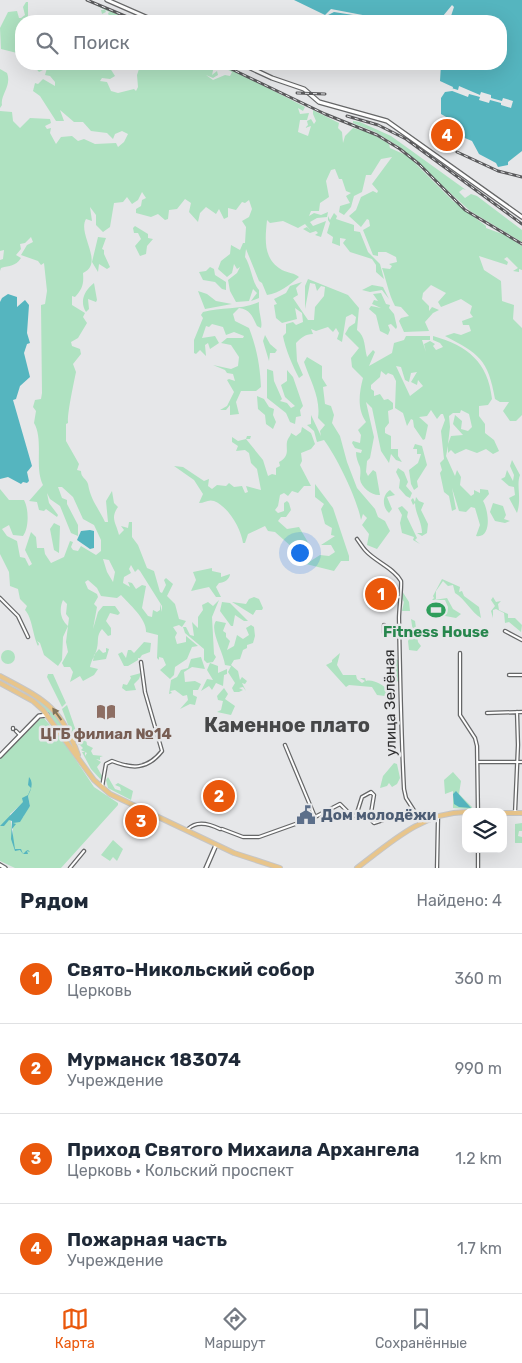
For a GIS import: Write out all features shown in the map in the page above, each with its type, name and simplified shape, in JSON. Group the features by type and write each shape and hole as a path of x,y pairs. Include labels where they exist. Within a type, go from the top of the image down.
{"main road":[{"path":"107,0 141,15"},
{"path":"255,70 304,89 319,102 387,121 428,148 522,217"},
{"path":"0,676 50,705 67,729 78,757"},
{"path":"0,683 19,693 48,715 102,788 117,798 245,858 280,868"},
{"path":"19,693 19,689 23,688"},
{"path":"39,707 40,716"},
{"path":"0,756 40,716 48,715"},
{"path":"58,730 64,734 67,729"},
{"path":"357,868 390,842 422,823 438,815 462,812"},
{"path":"507,813 522,813"},
{"path":"206,868 216,845"},
{"path":"0,866 5,868"}],"street":[{"name":"улица Зелёная","path":"357,539 366,552 398,577 403,588 399,597 401,670 399,699 402,717 404,793 422,823"},
{"path":"390,595 390,586 388,584 380,592 381,596 399,597"},
{"path":"0,598 18,616 28,637"},
{"path":"384,625 384,633 399,631"},
{"path":"505,631 522,640"},
{"path":"460,653 460,714 475,738 478,762 478,808"},
{"path":"102,788 106,764 112,761 130,768 140,766 162,751 145,692 141,662"},
{"path":"509,675 522,675"},
{"path":"516,813 517,712"},
{"path":"487,713 522,712"},
{"path":"14,730 20,735"},
{"path":"285,745 315,817"},
{"path":"478,762 522,762"},
{"path":"187,831 191,826 203,824 243,837 259,837 315,817 340,804 350,815 356,816 361,799 371,792 374,795 370,819 374,823 383,820"},
{"path":"436,868 438,815"},
{"path":"70,868 84,851"},
{"path":"478,853 478,868"}],"green space":[{"path":"28,2 28,15 25,15 23,7"},
{"path":"94,4 120,15 109,15 110,12"},
{"path":"17,11 18,15 15,15 15,52 1,49 0,28 8,12"},
{"path":"0,69 7,73 8,82 0,108"},
{"path":"46,70 111,70 115,76 110,79 102,78 100,81 107,82 111,91 118,93 134,89 136,91 139,70 213,70 212,75 217,71 218,75 213,78 206,75 213,80 225,75 230,76 232,72 228,70 233,70 305,107 303,111 298,108 300,114 309,113 307,120 300,120 298,132 308,136 311,126 305,128 308,125 307,121 311,119 314,124 316,121 313,110 339,123 338,128 342,132 343,143 345,136 353,128 371,133 389,144 390,148 408,156 453,201 486,226 486,228 505,235 522,246 522,270 519,269 519,272 513,271 518,268 507,257 504,259 508,262 507,265 479,256 484,270 501,281 502,301 514,305 513,319 522,328 522,415 516,421 510,421 503,411 509,402 500,402 495,399 489,375 480,359 474,353 445,336 454,333 461,335 471,331 469,325 463,325 462,321 473,317 470,313 472,306 461,299 441,307 438,302 446,293 431,285 423,293 422,299 429,306 429,311 432,307 439,310 433,313 425,322 429,331 404,332 399,321 401,318 409,316 401,307 395,306 382,268 390,269 392,266 389,264 397,262 396,257 386,252 378,252 378,256 373,255 363,230 370,226 369,220 367,219 361,227 349,216 356,210 361,197 373,191 377,193 378,191 372,184 392,157 381,159 371,175 366,175 362,192 354,196 351,207 344,215 339,212 340,206 350,203 346,196 351,193 346,191 342,179 339,179 335,169 331,170 326,181 329,197 320,203 319,211 311,211 309,216 314,213 321,215 328,212 327,217 317,218 310,222 313,226 326,221 321,237 315,235 318,233 316,231 310,233 303,229 307,227 311,231 305,224 298,228 283,221 270,223 267,220 266,242 268,255 276,266 299,277 280,291 267,295 246,249 245,257 259,290 259,298 251,301 257,293 253,289 249,301 236,302 230,291 228,280 237,273 240,267 237,269 234,264 232,273 227,277 218,269 221,261 230,254 231,245 240,250 243,243 245,243 246,227 242,221 249,217 252,209 249,200 245,203 242,202 236,210 228,208 228,217 224,219 219,209 216,214 206,207 200,213 198,222 189,212 191,203 185,199 177,209 169,210 168,219 165,220 158,214 151,217 136,213 136,209 141,206 142,200 146,198 142,192 138,200 132,204 127,197 123,202 114,203 110,227 103,232 96,225 96,215 90,207 92,221 86,219 84,225 91,262 89,268 83,273 81,289 75,297 72,296 72,305 85,313 83,317 87,323 78,338 71,342 72,346 80,349 81,354 73,364 76,372 68,423 66,424 66,441 79,464 77,470 81,471 87,482 93,500 105,522 108,522 106,501 112,491 114,503 118,507 114,518 119,535 124,530 121,526 128,528 129,522 132,522 132,537 138,545 147,568 154,571 160,592 162,593 166,585 164,580 166,578 173,584 167,596 175,604 179,619 186,621 182,627 179,625 173,627 177,633 175,637 177,644 186,642 186,636 198,646 192,647 187,659 175,667 174,675 170,679 160,670 166,665 163,658 159,657 159,660 157,658 158,635 146,632 146,627 141,617 121,595 117,598 101,596 97,588 88,580 85,582 88,589 97,594 98,597 94,604 97,607 93,629 98,612 103,606 115,606 120,613 118,615 110,613 106,621 111,628 111,635 108,636 102,629 99,634 90,667 98,669 94,675 83,681 80,676 70,682 73,672 70,667 64,667 62,663 68,652 66,642 68,626 63,637 62,660 58,666 44,655 40,643 37,641 38,646 25,610 27,606 20,599 18,589 10,586 9,572 0,554 0,489 9,500 24,500 26,504 27,523 23,536 13,535 9,525 2,529 7,536 17,541 20,557 25,558 29,566 32,564 25,550 31,532 36,537 37,548 44,548 45,554 51,563 64,557 70,541 73,542 71,547 73,550 78,551 81,546 96,555 101,551 101,540 94,525 83,519 73,497 62,487 58,487 62,498 67,500 67,504 78,525 78,536 71,533 60,506 50,499 47,493 49,503 58,515 57,517 46,509 44,511 39,510 37,502 29,501 43,485 39,470 37,430 34,423 36,411 33,407 35,400 41,399 42,393 41,305 45,304 47,291 44,263 41,265 38,261 21,255 27,245 33,242 31,237 25,243 20,244 21,249 16,255 21,258 19,261 1,268 0,271 0,260 3,259 4,250 0,251 0,111 12,112 13,121 20,128 30,118 50,119 51,123 45,126 47,129 51,128 50,133 56,144 61,137 72,136 78,141 84,139 95,144 116,143 118,147 124,142 128,134 122,131 115,134 113,139 107,133 91,131 83,122 74,122 60,110 64,121 56,121 40,96 33,91 35,83 38,84 43,79 55,86 55,82 50,76 45,75","holes":["103,559 109,560 115,572 113,582 107,572","131,565 135,572 138,569 140,571 162,606 162,612 160,604 160,610 157,612 153,610 152,617 148,616 142,608 146,586 142,585 136,589 132,583 128,582 130,587 123,583 124,577 131,573 129,569","63,600 67,604 68,626 61,614"]},
{"path":"353,121 360,122 391,136 466,190 463,189 459,192 465,198 471,194 477,196 522,230 522,242 470,211 400,147 375,132 353,123"},
{"path":"334,213 337,216 336,219 354,225 354,231 360,232 368,252 380,264 384,279 376,272 376,265 372,259 350,252 343,243 346,239 340,238 340,246 332,243 333,237 327,233 330,223 328,216 330,220"},
{"path":"135,226 148,234 148,238 153,239 147,246 146,254 140,256 135,246 141,239 138,233 134,233 133,228"},
{"path":"98,237 106,238 102,249 110,267 107,269 99,264 98,272 92,262"},
{"path":"210,267 214,269 215,275 226,282 226,290 222,289 215,282 203,280 199,272 206,271"},
{"path":"308,279 348,295 359,308 357,330 363,339 367,357 373,350 375,352 369,366 392,353 394,343 404,340 406,336 430,336 430,340 422,340 426,352 424,344 430,341 435,344 433,346 436,350 443,347 440,343 433,340 433,336 445,340 466,351 481,365 490,386 492,399 488,405 479,406 479,416 485,424 485,433 494,440 499,451 493,454 486,449 477,453 466,449 455,454 451,450 448,453 448,446 446,456 455,476 457,470 461,477 460,485 471,496 474,494 474,490 480,493 480,489 488,490 489,494 483,501 487,511 488,523 485,533 481,536 476,536 480,525 475,508 471,507 466,512 459,511 452,488 456,509 452,511 449,496 444,492 440,473 442,470 440,463 444,459 441,431 445,420 443,414 437,419 431,410 427,416 419,417 428,425 425,439 423,440 414,427 413,420 411,419 407,426 403,413 395,408 396,381 393,375 388,373 386,375 381,371 380,377 371,385 371,389 374,391 374,396 380,394 384,400 388,399 393,403 393,409 388,411 389,423 385,428 385,433 391,436 391,449 398,449 398,456 402,462 396,460 391,454 389,463 381,451 372,408 366,402 374,437 366,472 368,476 373,470 376,472 380,495 371,493 365,488 360,479 356,452 361,453 362,450 355,448 352,443 353,441 360,443 361,435 358,430 366,422 361,412 360,401 363,378 352,367 351,358 359,348 345,334 349,327 355,323 356,317 352,314 346,317 342,342 337,339 339,333 336,328 333,332 328,327 316,331 311,329 313,334 301,338 296,343 297,361 303,375 299,378 283,336 286,333 286,324 293,322 296,325 303,322 302,313 295,308 297,319 282,323 276,318 274,305 277,304 274,299 286,293 290,286 302,282 296,288 298,295 293,298 308,320 314,320 315,307 324,296 325,287 321,286 317,291 315,284 310,283 305,309 305,286","holes":["396,366 401,367 405,380 409,382 411,373 417,372 411,382 417,385 418,380 423,386 410,396","461,410 469,414 472,427 468,431 461,429 462,421 455,415 453,424 463,435 451,436 448,444 449,416 453,413 460,413"]},
{"path":"94,283 97,300 96,302 88,299 89,309 86,312 83,304 84,296"},
{"path":"372,285 383,287 389,299 382,290 370,292 362,290"},
{"path":"198,291 207,294 216,301 232,304 205,309"},
{"path":"381,293 386,304 390,305 389,308 394,314 397,327 396,329 391,324 388,325 390,330 388,335 380,331 376,315 369,309 371,306 381,308 372,304 374,300 378,301 373,294"},
{"path":"259,302 261,328 257,326 251,314 246,310 239,308 233,314 235,321 249,328 258,358 261,387 256,391 241,391 236,402 239,414 230,415 230,405 226,410 220,410 227,406 234,392 227,380 235,381 233,374 227,373 225,370 213,365 231,369 238,366 239,357 231,345 221,343 227,338 243,338 244,336 234,332 226,335 223,327 212,324 209,327 206,326 202,338 215,336 219,343 210,349 208,343 205,345 206,356 200,350 196,354 194,353 194,340 203,318 201,315 203,312 252,305"},
{"path":"265,335 270,344 277,350 275,353 270,353 269,361 263,341"},
{"path":"307,357 322,366 322,378 327,386 323,387 325,404 331,406 334,415 332,423 340,436 357,488 375,509 378,517 385,521 390,531 377,549 367,545 369,534 362,525 367,518 363,514 361,520 351,490 335,458 324,440 317,442 314,431 307,425 311,424 311,415 321,436 320,431 325,425 318,418 318,403 304,362"},
{"path":"267,369 273,371 274,381 282,399 280,401 287,403 291,408 295,406 285,397 281,385 287,381 287,370 293,377 303,406 300,410 301,416 296,417 295,424 290,422 286,413 267,398"},
{"path":"257,396 264,399 269,407 274,409 273,415 276,422 273,429 266,424 265,415 258,409"},
{"path":"302,427 311,433 315,444 311,449 301,453 302,461 300,465 311,486 304,486 298,493 292,491 288,496 284,493 280,495 278,506 275,510 278,513 284,511 284,503 287,501 289,503 291,510 286,517 281,517 278,521 287,529 299,527 309,544 308,548 299,547 296,553 292,552 293,548 275,532 268,531 265,526 248,534 245,543 243,543 237,525 225,508 210,500 199,503 203,494 194,480 174,466 183,467 204,481 209,479 208,486 212,489 217,485 226,486 229,483 234,487 242,486 245,493 248,492 246,486 261,490 257,469 251,463 249,453 245,450 236,451 238,446 232,442 232,437 238,441 246,439 263,460 268,476 276,475 276,468 280,466 279,462 287,454 287,442 291,433 296,436 301,432"},
{"path":"415,444 422,446 427,465 417,481 418,487 414,490 409,470 418,463 421,454 417,454 417,449 413,449"},
{"path":"512,460 520,475 517,513 509,498 515,495 514,487 509,486 501,479 505,477 507,470 513,481 514,475 510,466"},
{"path":"398,468 404,472 408,482 406,486 412,493 410,498 399,488 400,480 396,472"},
{"path":"315,484 333,508 349,556 349,561 341,561 334,571 306,564 320,555 329,556 335,552 331,545 321,545 335,536 331,535 332,528 325,524 321,509 324,504 315,497"},
{"path":"390,490 395,495 387,497 392,509 389,513 385,508 384,501 385,495"},
{"path":"416,497 424,503 421,510 428,524 427,533 422,536 417,533 422,533 422,529 415,503 413,505 411,500 413,498 415,502"},
{"path":"493,503 503,506 506,515 504,519 510,521 505,523 495,521 490,512"},
{"path":"402,506 408,512 407,517 417,538 415,540 420,544 413,540 414,537 402,533 400,523 402,515 398,508"},
{"path":"54,523 60,526 59,553 54,550 50,529"},
{"path":"212,568 212,571 221,573 221,577 230,574 228,579 219,583 216,587 221,597 216,597 209,587 191,591 196,580 193,572"},
{"path":"442,579 460,587 459,592 462,591 464,596 479,607 481,618 455,593 453,585 448,586 443,581 436,591 436,599 432,600 433,596"},
{"path":"402,591 409,602 410,611 402,611 404,602 401,597"},
{"path":"254,597 259,599 263,608 262,610 256,610 253,615 232,602 246,604 249,599"},
{"path":"493,597 496,602 501,601 498,604 499,610 508,614 508,618 515,618 522,625 521,632 509,622 505,623 504,613 496,609 493,610 493,618 491,611 495,606 491,600"},
{"path":"447,598 453,609 461,614 456,618 440,615 447,614 448,607 445,600 434,600"},
{"path":"219,600 212,617 214,654 216,657 213,662 207,663 204,660 204,649 185,633 183,627 186,627 190,635 194,636 192,622 198,628 198,617 203,610 202,605 208,602 213,606"},
{"path":"222,602 230,603 248,621 244,621 235,615 233,626 231,626 220,611"},
{"path":"411,619 415,621 418,642 421,646 417,651 409,650 408,641 413,632"},
{"path":"216,621 226,623 223,631 230,641 227,650 234,646 237,635 243,639 249,635 246,628 251,625 254,627 255,636 253,643 247,645 240,659 234,660 231,665 238,671 240,680 242,677 247,681 245,684 242,683 246,691 243,687 239,688 243,690 234,692 232,688 235,683 228,672 231,666 225,665 217,642 214,630"},
{"path":"144,642 151,643 150,652 142,655 128,666 124,666 118,654 122,652 126,658 128,650 134,653"},
{"path":"106,648 109,649 106,659 93,661 94,655 99,649 103,653 106,652"},
{"path":"8,650 13,652 15,657 13,662 8,664 3,662 1,657 3,652"},
{"path":"340,653 337,665 343,675 356,675 357,679 362,683 365,681 360,678 365,678 366,681 375,682 388,691 393,687 393,701 385,696 377,695 372,687 349,685 346,687 326,665 332,662"},
{"path":"390,655 399,661 399,681 393,682 390,673 395,668 395,663 390,662"},
{"path":"201,657 205,669 192,667 184,672 185,682 195,681 201,684 198,690 193,690 193,695 197,697 195,705 190,704 180,709 188,700 187,695 183,696 175,690 170,691 172,693 169,694 171,680 177,677 181,670 188,668 191,659"},
{"path":"210,663 218,666 218,673 227,669 227,674 224,675 223,686 216,683 212,690 209,686 201,691 207,679 213,680 207,670"},
{"path":"141,673 139,679 134,684 136,690 126,691 122,688 123,684 127,685 131,678 130,676"},
{"path":"48,674 53,674 66,703 62,707 47,677"},
{"path":"224,688 228,694 225,699 235,706 231,715 217,712 221,710 223,701 218,700 217,696"},
{"path":"21,689 48,706 63,724 65,732 62,732 49,715"},
{"path":"67,705 76,731 75,733 70,730 62,709"},
{"path":"44,718 64,742 94,787 118,803 118,805 61,868 15,868 0,861 0,759 40,719","holes":["28,796 30,806 24,811 24,816 13,823 13,843 10,814 24,802 23,798"]},
{"path":"84,730 90,737 86,738 87,745 93,748 91,751 93,755 103,756 100,757 100,760 96,759 101,762 97,767 102,776 102,781 91,769 82,752 85,752 81,750 83,748 78,745"},
{"path":"394,763 397,764 400,778 397,784 392,787 389,783 387,786 380,788 383,776"},
{"path":"453,772 461,781 459,794 472,808 453,808 453,791 445,794 444,780"},
{"path":"108,777 115,789 121,791 120,787 115,785 118,783 133,791 131,800 108,788 106,780"},
{"path":"522,823 522,831 519,831 518,836 522,837 522,843 515,843 515,824"},
{"path":"113,840 123,849 117,861 113,857 110,861 101,855"}],"water":[{"path":"294,0 522,0 522,151 508,162 508,165 498,167 496,163 479,154 472,141 460,136 455,122 441,114 441,98 445,92 452,91 453,87 440,81 441,70 507,70 507,15 451,15 454,7 452,5 444,15 362,15 331,9 325,15"},
{"path":"334,12 353,15 328,15"},
{"path":"8,294 17,297 17,307 25,300 29,305 27,333 30,343 27,344 24,353 30,377 20,386 16,399 13,400 32,466 27,472 29,481 21,484 8,477 0,479 0,302"},
{"path":"81,531 94,531 94,548 90,549 77,540"},
{"path":"29,777 32,784 31,789 28,796 30,806 20,822 13,823 16,824 12,829 15,849 21,849 23,854 20,850 15,851 11,839 12,821 9,820 4,826 0,826 23,802 22,798 28,795 31,788 28,785"},
{"path":"456,791 471,808 459,807 454,804 453,794"}],"pier":[{"path":"459,86 480,95 481,92 491,95 491,98 502,101 503,98 513,101 511,108 501,105 501,103 490,100 489,103 479,100 480,97 469,94 468,97 447,89 450,89 448,87 458,90"}],"railway":[{"path":"87,0 123,15"},
{"path":"233,70 325,114 377,135 400,149 419,164 465,210 522,244"},
{"path":"297,93 325,94"},
{"path":"347,116 378,125 406,139 522,224"},
{"path":"457,152 498,171 522,177"}],"place":[{"name":"Пожарная часть","path":"447,135"},
{"name":"Свято-Никольский собор","path":"381,594"},
{"name":"Fitness House","path":"436,610"},
{"name":"ЦГБ филиал №14","path":"106,712"},
{"name":"Мурманск 183074","path":"219,796"},
{"name":"Дом молодёжи","path":"306,815"},
{"name":"Приход Святого Михаила Архангела","path":"141,821"}],"district":[{"name":"Каменное плато","path":"287,725"}]}
